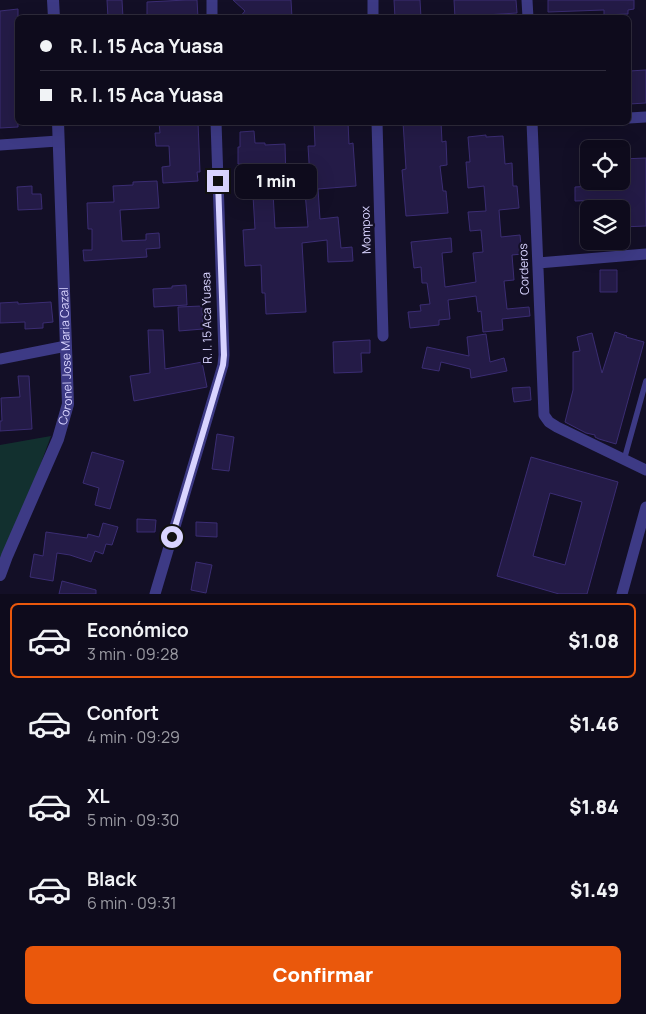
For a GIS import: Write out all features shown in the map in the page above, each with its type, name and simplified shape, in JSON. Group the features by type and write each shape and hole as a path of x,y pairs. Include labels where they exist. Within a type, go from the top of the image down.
{"street":[{"path":"53,0 54,15"},
{"path":"212,0 212,15"},
{"path":"372,0 373,15"},
{"path":"527,0 528,15"},
{"path":"631,118 646,117"},
{"name":"Coronel Jose Maria Cazal","path":"0,575 58,439 68,404 58,125"},
{"name":"R. I. 15 Aca Yuasa","path":"155,594 223,365 216,125"},
{"name":"Mompox","path":"376,125 384,336"},
{"name":"Corderos","path":"532,125 544,415 549,422 557,427 624,460"},
{"path":"0,144 58,141"},
{"path":"538,263 646,254"},
{"path":"0,358 66,346"},
{"path":"624,460 646,470"},
{"path":"622,594 646,507"}],"lane":[{"path":"624,460 646,381"}],"green space":[{"path":"51,436 0,574 0,445"}],"building":[{"path":"107,0 122,0 123,15 108,15"},
{"path":"197,0 198,15 147,15 147,2"},
{"path":"233,0 291,0 292,15 242,15 245,11"},
{"path":"394,0 420,0 421,15 395,15"},
{"path":"454,0 516,0 517,13 455,15"},
{"path":"548,0 634,0 634,9 628,10 628,14 604,15 604,10 548,12"},
{"path":"18,9 18,15 15,15 15,125 18,125 18,127 0,128 0,11"},
{"path":"646,70 646,103 631,104 631,71"},
{"path":"159,125 198,125 200,172 197,172 198,181 163,183 162,167 170,166 169,146 156,146 155,133 160,133"},
{"path":"314,125 348,125 349,144 353,143 356,186 318,189 320,219 338,217 341,248 352,247 353,261 328,262 327,240 302,243 306,312 266,314 265,293 262,293 261,265 245,266 243,230 255,229 253,167 246,168 245,164 238,164 240,132 254,131 255,143 265,143 265,145 285,144 286,181 310,179 308,146 315,146","holes":["305,192 308,227 275,228 273,193"]},
{"path":"403,125 441,125 442,142 446,141 447,165 440,166 443,191 446,191 448,213 406,216 402,170 406,169"},
{"path":"486,135 486,137 503,136 505,164 512,163 513,186 517,186 519,208 499,210 501,237 520,235 522,254 512,255 514,280 504,281 507,309 529,307 530,316 502,319 503,330 483,332 481,311 478,312 476,296 448,300 450,319 439,320 439,325 410,328 408,312 421,311 420,305 430,304 427,283 422,283 421,267 414,268 411,242 451,238 452,252 442,253 445,287 476,282 473,253 483,252 481,230 470,231 468,212 486,211 484,186 468,188 466,162 470,162 468,137"},
{"path":"646,158 646,226 630,227 630,200 575,201 575,187 580,187 580,190 630,190 630,159"},
{"path":"157,181 159,208 120,210 122,241 146,240 146,234 159,233 160,248 146,249 147,257 84,261 83,250 92,250 92,229 88,229 87,203 114,202 113,186 133,185 133,182"},
{"path":"32,186 32,194 41,194 42,209 18,210 17,187"},
{"path":"600,270 617,270 617,292 600,292"},
{"path":"186,285 187,305 154,307 153,289"},
{"path":"18,302 18,304 51,302 53,322 43,323 43,328 25,329 25,322 0,323 0,303"},
{"path":"202,306 203,329 179,331 178,307"},
{"path":"148,330 163,330 165,369 202,362 207,387 134,401 130,376 150,373"},
{"path":"615,332 644,342 616,444 599,439 595,435 586,433 565,422 573,390 573,352 580,351 577,337 592,333 602,373"},
{"path":"486,334 490,362 504,358 507,371 471,378 470,369 441,362 439,371 422,368 427,347 469,356 467,337"},
{"path":"370,340 370,353 361,353 362,372 334,373 333,342"},
{"path":"18,376 29,376 32,429 0,431 0,421 2,421 1,398 20,397"},
{"path":"530,387 531,400 514,402 512,388"},
{"path":"217,434 234,437 229,471 212,469"},
{"path":"92,452 124,461 110,509 95,505 99,488 83,483"},
{"path":"531,457 618,482 587,594 559,594 497,576","holes":["550,493 582,502 565,565 533,556"]},
{"path":"137,519 156,520 155,532 137,532"},
{"path":"196,522 217,523 217,537 196,536"},
{"path":"103,523 118,527 112,545 106,544 103,554 95,551 91,562 57,553 53,581 30,577 34,554 43,556 46,532 87,538 88,534 99,537"},
{"path":"196,562 212,565 206,593 191,590"},
{"path":"62,581 96,590 96,594 59,594"}],"route":[{"path":"172,537 223,365 218,181"}]}
